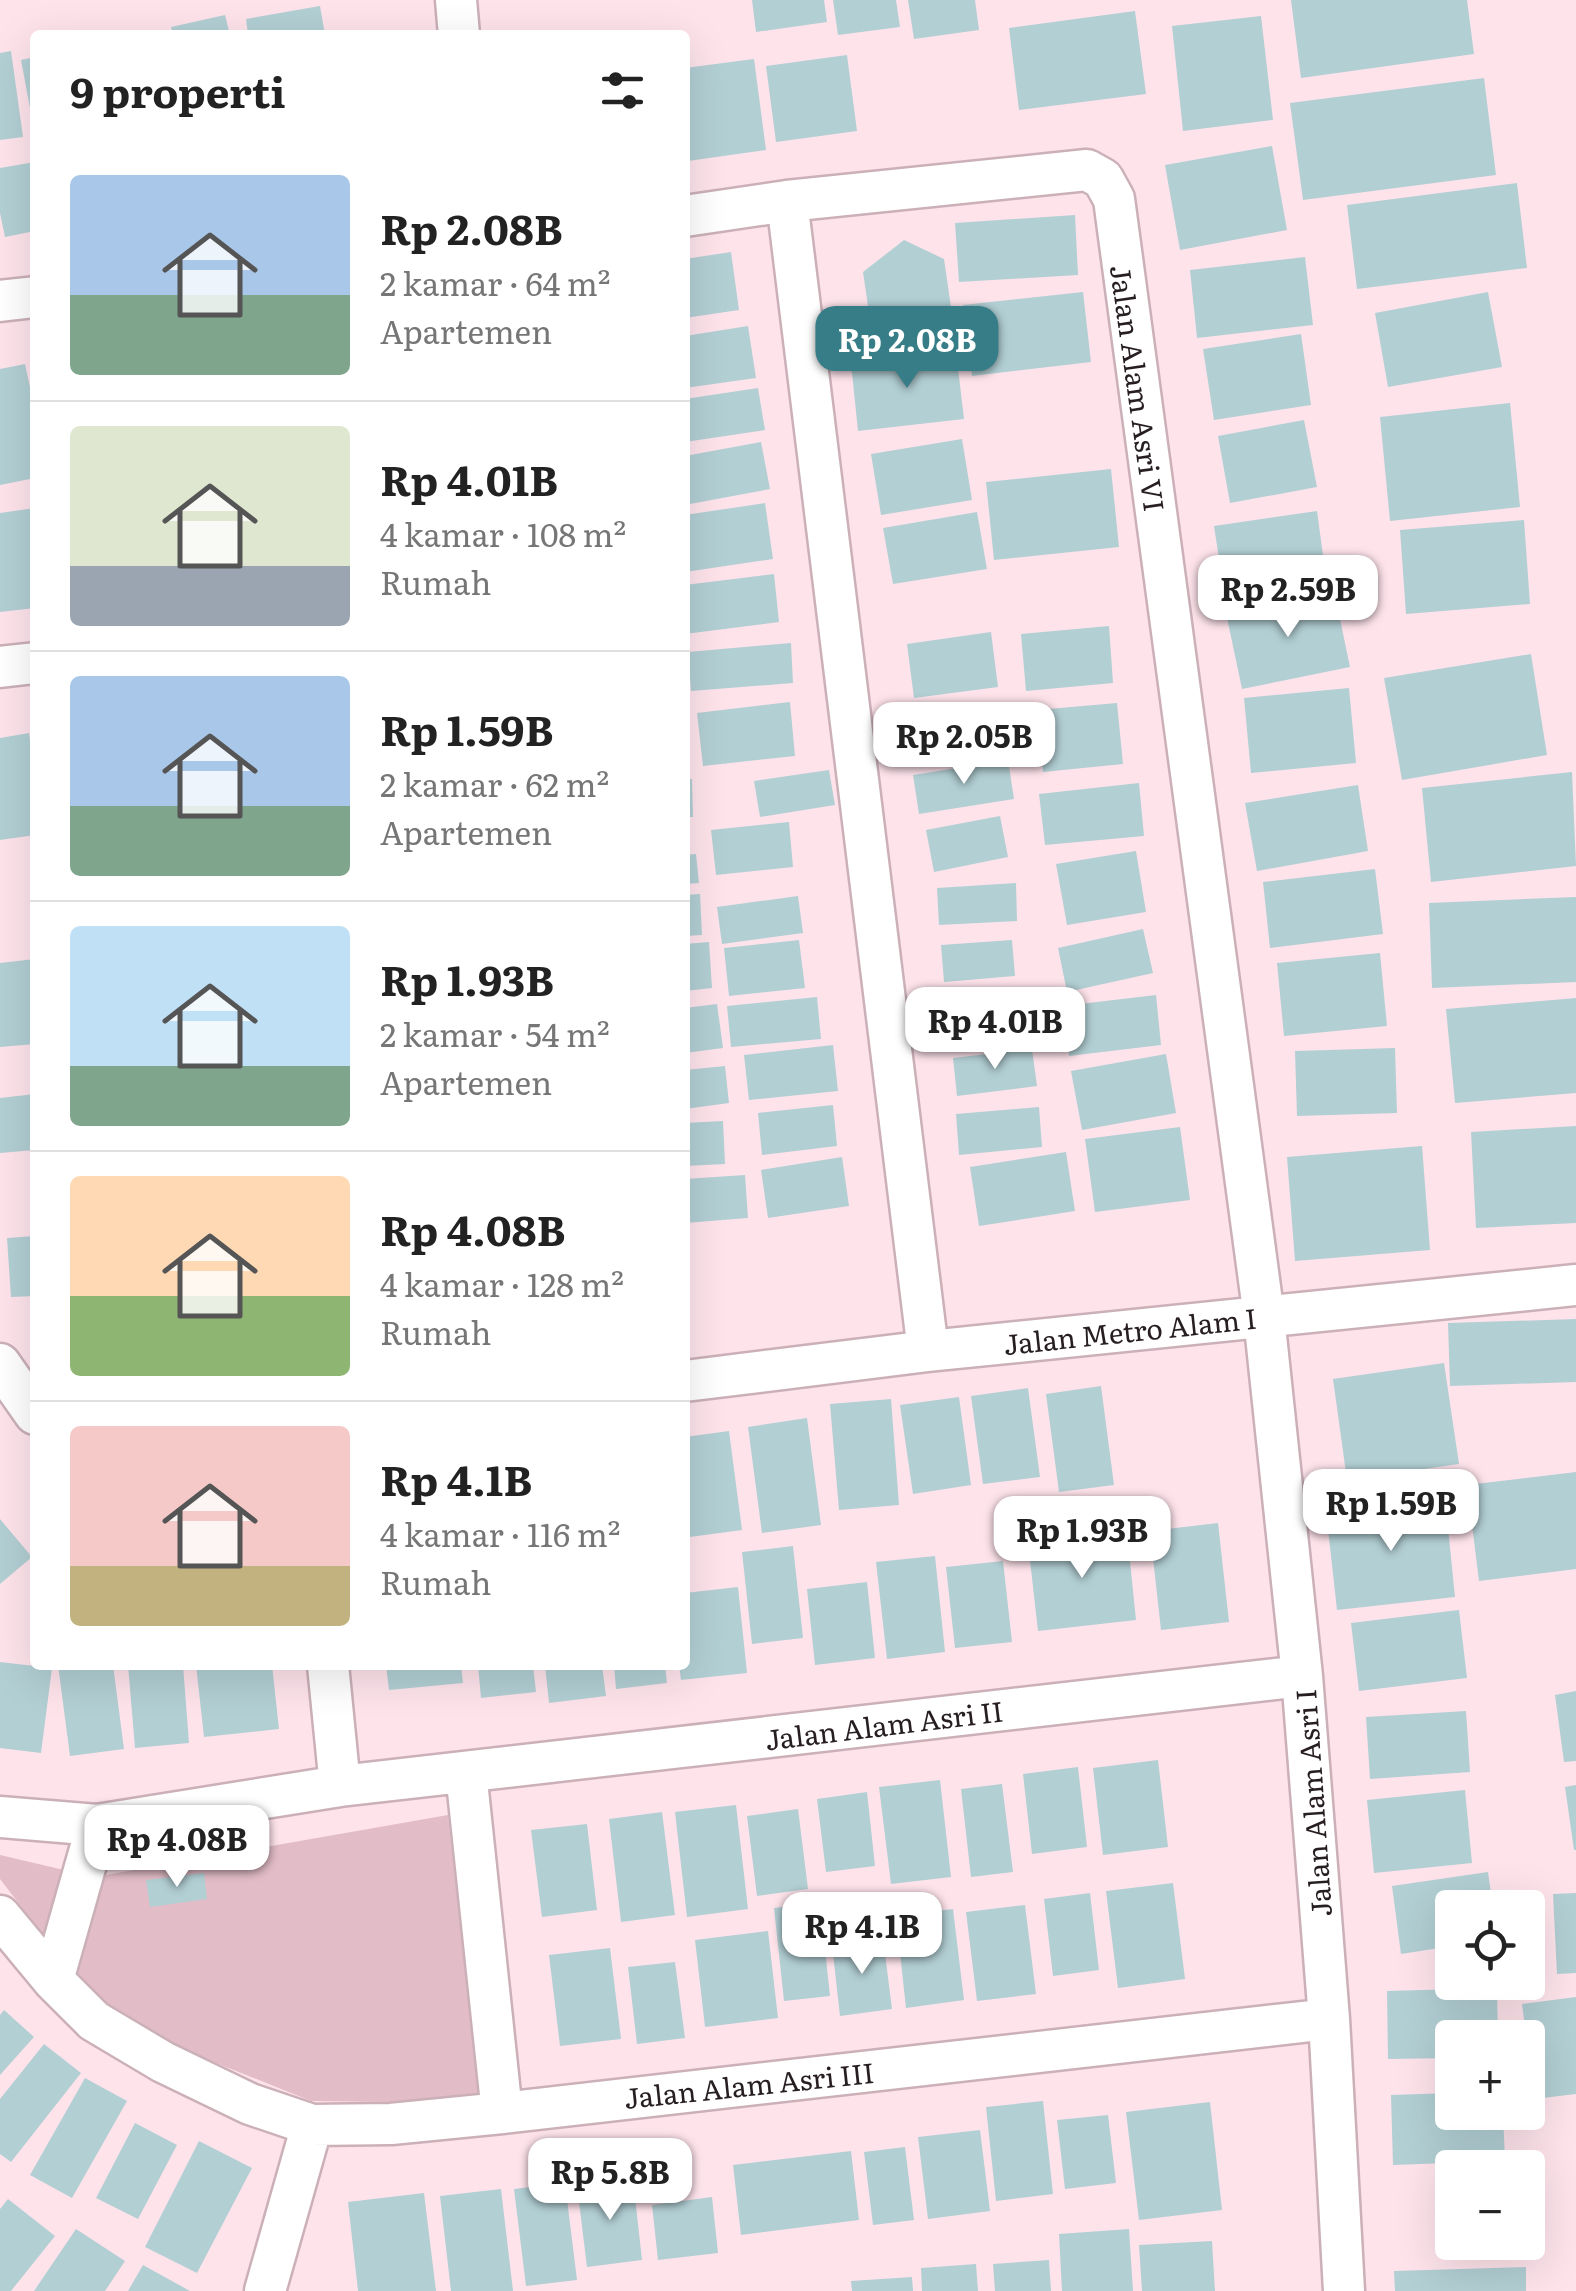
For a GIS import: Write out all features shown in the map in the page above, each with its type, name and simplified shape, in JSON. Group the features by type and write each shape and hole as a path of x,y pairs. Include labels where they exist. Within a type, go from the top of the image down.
{"street":[{"path":"456,0 459,30"},
{"name":"Jalan Alam Asri VI","path":"690,215 787,201 1087,170 1104,179 1114,198 1264,1317"},
{"path":"787,201 928,1351"},
{"path":"0,301 30,298"},
{"path":"0,667 30,664"},
{"name":"Jalan Metro Alam I","path":"690,1380 928,1351 1576,1286"},
{"name":"Jalan Alam Asri I","path":"1264,1317 1302,1676 1344,2291"},
{"path":"0,1364 30,1407"},
{"path":"328,1670 340,1786"},
{"name":"Jalan Alam Asri II","path":"0,1816 97,1825 340,1786 1302,1676"},
{"path":"466,1772 502,2112"},
{"path":"53,1980 97,1825"},
{"name":"Jalan Alam Asri III","path":"0,1916 53,1980 94,2021 163,2062 250,2104 312,2125 391,2124 1328,2019"},
{"path":"265,2291 312,2125"}],"shaded area":[{"path":"448,1815 480,2103 311,2101 194,2054 94,2001 0,1879 0,1855 94,1877"}],"building":[{"path":"752,0 824,0 827,22 756,32"},
{"path":"833,0 896,0 900,27 838,35"},
{"path":"908,0 975,0 979,30 914,39"},
{"path":"1291,0 1467,0 1474,54 1301,78"},
{"path":"320,6 324,30 247,30 246,19"},
{"path":"1135,11 1146,94 1019,110 1009,28"},
{"path":"225,15 229,30 172,30 171,27"},
{"path":"1261,16 1273,120 1183,131 1172,26"},
{"path":"11,51 23,137 0,140 0,53"},
{"path":"847,55 857,131 776,142 766,66"},
{"path":"30,58 30,108 21,60"},
{"path":"754,59 766,150 690,161 690,67"},
{"path":"1484,78 1496,175 1303,200 1290,103"},
{"path":"1272,146 1287,230 1180,250 1165,165"},
{"path":"30,163 30,232 5,237 0,213 0,168"},
{"path":"1517,183 1527,268 1357,289 1347,205"},
{"path":"1075,215 1078,275 959,282 955,223"},
{"path":"904,240 944,259 951,307 870,320 863,272"},
{"path":"731,252 739,310 690,317 690,258"},
{"path":"1305,257 1313,325 1197,338 1190,270"},
{"path":"1083,292 1091,362 972,376 963,305"},
{"path":"1488,292 1502,367 1388,387 1375,313"},
{"path":"748,326 756,378 690,387 690,335"},
{"path":"1301,334 1311,405 1214,420 1203,349"},
{"path":"956,351 964,419 858,431 851,363"},
{"path":"25,364 30,387 30,479 0,485 0,369"},
{"path":"758,388 765,430 690,441 690,398"},
{"path":"1510,403 1520,507 1390,521 1380,417"},
{"path":"1304,420 1317,487 1230,503 1218,436"},
{"path":"962,439 972,500 881,515 871,454"},
{"path":"761,442 770,489 690,504 690,455"},
{"path":"1111,469 1119,547 994,560 986,482"},
{"path":"765,503 773,559 690,571 690,514"},
{"path":"30,509 30,609 0,612 0,513"},
{"path":"1317,511 1325,570 1223,585 1214,526"},
{"path":"977,512 987,569 893,584 883,528"},
{"path":"1524,520 1530,604 1406,614 1400,530"},
{"path":"774,574 779,622 690,633 690,584"},
{"path":"1334,590 1350,667 1242,689 1226,613"},
{"path":"1109,626 1113,683 1026,691 1021,634"},
{"path":"991,632 998,687 914,698 907,644"},
{"path":"791,643 793,683 691,691 690,652"},
{"path":"1531,654 1547,755 1402,780 1384,678"},
{"path":"1349,688 1356,763 1251,773 1244,698"},
{"path":"790,702 795,756 703,766 697,713"},
{"path":"1001,702 1004,747 924,754 920,709"},
{"path":"1117,703 1123,764 1043,772 1037,710"},
{"path":"29,733 30,836 0,840 0,738"},
{"path":"1008,760 1014,799 919,814 913,775"},
{"path":"829,770 835,805 760,817 754,781"},
{"path":"1572,772 1576,866 1431,882 1422,788"},
{"path":"690,779 692,779 690,817"},
{"path":"1139,783 1144,836 1045,845 1039,794"},
{"path":"1358,785 1368,851 1257,871 1245,803"},
{"path":"1000,816 1008,857 934,872 926,830"},
{"path":"789,822 793,867 716,875 711,830"},
{"path":"1136,851 1146,912 1067,925 1056,864"},
{"path":"696,854 699,883 690,884 690,855"},
{"path":"1375,869 1383,934 1270,948 1263,882"},
{"path":"1016,883 1017,921 939,925 937,888"},
{"path":"700,894 702,935 690,936 690,895"},
{"path":"798,896 803,933 722,944 717,907"},
{"path":"1576,897 1576,982 1432,988 1429,903"},
{"path":"1143,929 1153,973 1067,992 1058,948"},
{"path":"799,940 805,988 729,996 724,948"},
{"path":"1012,940 1015,976 944,982 941,945"},
{"path":"709,942 712,988 690,990 690,944"},
{"path":"1380,953 1387,1026 1284,1036 1277,963"},
{"path":"30,960 30,1044 0,1047 0,963"},
{"path":"1029,990 1031,1028 955,1032 953,993"},
{"path":"1156,995 1161,1045 1069,1056 1063,1006"},
{"path":"817,997 821,1039 731,1047 727,1006"},
{"path":"1576,998 1576,1093 1455,1103 1446,1009"},
{"path":"717,1004 723,1048 690,1052 690,1007"},
{"path":"833,1045 838,1091 749,1100 744,1055"},
{"path":"1395,1048 1397,1113 1297,1116 1295,1051"},
{"path":"1032,1049 1037,1086 957,1096 953,1058"},
{"path":"1166,1054 1176,1113 1082,1130 1071,1071"},
{"path":"725,1066 729,1103 690,1108 690,1070"},
{"path":"30,1095 30,1150 0,1153 0,1098"},
{"path":"833,1105 837,1146 762,1155 758,1113"},
{"path":"1039,1107 1042,1147 959,1155 956,1114"},
{"path":"723,1121 725,1164 690,1166 690,1123"},
{"path":"1576,1126 1576,1223 1476,1228 1471,1132"},
{"path":"1180,1127 1190,1200 1095,1212 1085,1139"},
{"path":"1422,1146 1430,1250 1295,1261 1287,1157"},
{"path":"1066,1152 1075,1211 979,1226 970,1167"},
{"path":"842,1157 849,1206 768,1218 761,1170"},
{"path":"745,1175 748,1218 690,1223 690,1179"},
{"path":"30,1236 30,1296 11,1297 7,1238"},
{"path":"1576,1319 1576,1382 1450,1386 1448,1323"},
{"path":"1444,1363 1459,1464 1347,1480 1333,1379"},
{"path":"1101,1386 1114,1485 1059,1492 1046,1394"},
{"path":"1028,1388 1040,1477 983,1484 971,1396"},
{"path":"959,1397 971,1485 913,1494 900,1405"},
{"path":"891,1399 899,1505 839,1510 830,1404"},
{"path":"807,1418 821,1525 762,1533 748,1427"},
{"path":"729,1431 742,1530 690,1537 690,1436"},
{"path":"1576,1472 1576,1569 1479,1581 1467,1485"},
{"path":"1445,1498 1455,1597 1337,1610 1326,1511"},
{"path":"0,1519 30,1559 0,1584"},
{"path":"1218,1523 1229,1622 1161,1630 1150,1531"},
{"path":"1127,1532 1136,1620 1038,1631 1028,1543"},
{"path":"793,1546 803,1638 752,1644 742,1552"},
{"path":"935,1556 945,1652 887,1659 876,1562"},
{"path":"1003,1561 1012,1642 955,1648 946,1567"},
{"path":"867,1582 875,1658 815,1665 807,1589"},
{"path":"738,1587 747,1673 681,1680 680,1670 690,1670 690,1592"},
{"path":"1459,1610 1467,1678 1359,1691 1351,1623"},
{"path":"0,1662 30,1665 30,1670 52,1670 41,1753 0,1748"},
{"path":"59,1670 114,1670 124,1749 70,1756"},
{"path":"128,1670 183,1670 189,1743 135,1748"},
{"path":"197,1670 273,1670 279,1729 204,1737"},
{"path":"387,1670 462,1670 463,1683 389,1690"},
{"path":"478,1670 534,1670 536,1692 481,1698"},
{"path":"546,1670 603,1670 606,1696 549,1703"},
{"path":"614,1670 666,1670 667,1683 616,1689"},
{"path":"1576,1691 1576,1761 1564,1762 1555,1695"},
{"path":"1466,1711 1470,1772 1370,1779 1366,1717"},
{"path":"1158,1760 1168,1847 1103,1855 1093,1768"},
{"path":"1078,1767 1087,1847 1032,1854 1023,1774"},
{"path":"940,1780 951,1877 891,1884 879,1787"},
{"path":"1002,1784 1013,1872 971,1877 961,1789"},
{"path":"1576,1785 1576,1850 1574,1850 1565,1787"},
{"path":"1465,1790 1472,1863 1374,1873 1367,1800"},
{"path":"867,1792 875,1866 826,1872 817,1799"},
{"path":"736,1805 748,1909 687,1917 675,1812"},
{"path":"798,1809 808,1889 757,1896 747,1816"},
{"path":"662,1812 675,1915 621,1922 609,1819"},
{"path":"587,1824 597,1910 542,1917 531,1830"},
{"path":"1488,1872 1490,1890 1435,1890 1435,1949 1401,1954 1392,1886"},
{"path":"204,1873 207,1899 150,1907 146,1880"},
{"path":"1173,1883 1185,1979 1118,1988 1106,1891"},
{"path":"1090,1893 1099,1970 1053,1976 1044,1899"},
{"path":"1576,1893 1576,1973 1557,1974 1553,1894"},
{"path":"820,1902 830,1996 784,2001 774,1908"},
{"path":"1025,1905 1036,1994 977,2001 966,1912"},
{"path":"953,1909 964,2000 906,2008 896,1916"},
{"path":"768,1931 778,2018 705,2027 695,1940"},
{"path":"883,1938 892,2009 840,2016 832,1945"},
{"path":"610,1948 621,2039 560,2046 549,1955"},
{"path":"675,1962 685,2038 637,2044 628,1967"},
{"path":"1435,1990 1435,2000 1497,2000 1498,2020 1435,2020 1435,2058 1388,2059 1387,1991"},
{"path":"1576,1997 1576,2094 1545,2098 1545,2020 1524,2020 1522,2004"},
{"path":"4,2010 34,2037 0,2075 0,2015"},
{"path":"44,2044 81,2073 11,2162 0,2154 0,2099"},
{"path":"85,2078 127,2101 72,2198 30,2175"},
{"path":"1435,2094 1435,2130 1504,2130 1505,2150 1435,2150 1435,2164 1393,2165 1391,2095"},
{"path":"1043,2101 1053,2194 996,2201 986,2107"},
{"path":"1210,2102 1222,2210 1139,2220 1126,2112"},
{"path":"1108,2115 1116,2183 1065,2189 1057,2120"},
{"path":"135,2123 177,2145 138,2219 96,2198"},
{"path":"980,2130 990,2211 928,2219 918,2137"},
{"path":"199,2141 252,2168 197,2273 145,2247"},
{"path":"905,2147 914,2220 873,2225 864,2152"},
{"path":"851,2151 859,2220 741,2235 733,2165"},
{"path":"633,2179 642,2260 587,2267 577,2186"},
{"path":"565,2183 577,2280 526,2286 514,2189"},
{"path":"501,2189 513,2291 451,2291 440,2196"},
{"path":"424,2193 436,2291 358,2291 348,2202"},
{"path":"712,2197 718,2253 658,2260 652,2205"},
{"path":"8,2199 55,2236 11,2291 0,2291 0,2209"},
{"path":"76,2229 125,2261 105,2291 34,2291"},
{"path":"1129,2229 1133,2291 1062,2291 1059,2234"},
{"path":"1212,2241 1215,2291 1142,2291 1139,2245"},
{"path":"1049,2260 1051,2291 995,2291 993,2264"},
{"path":"976,2264 978,2291 922,2291 921,2268"},
{"path":"143,2265 190,2291 128,2291"},
{"path":"1526,2267 1526,2291 1395,2291 1394,2271"},
{"path":"912,2277 913,2291 852,2291 851,2281"}]}
